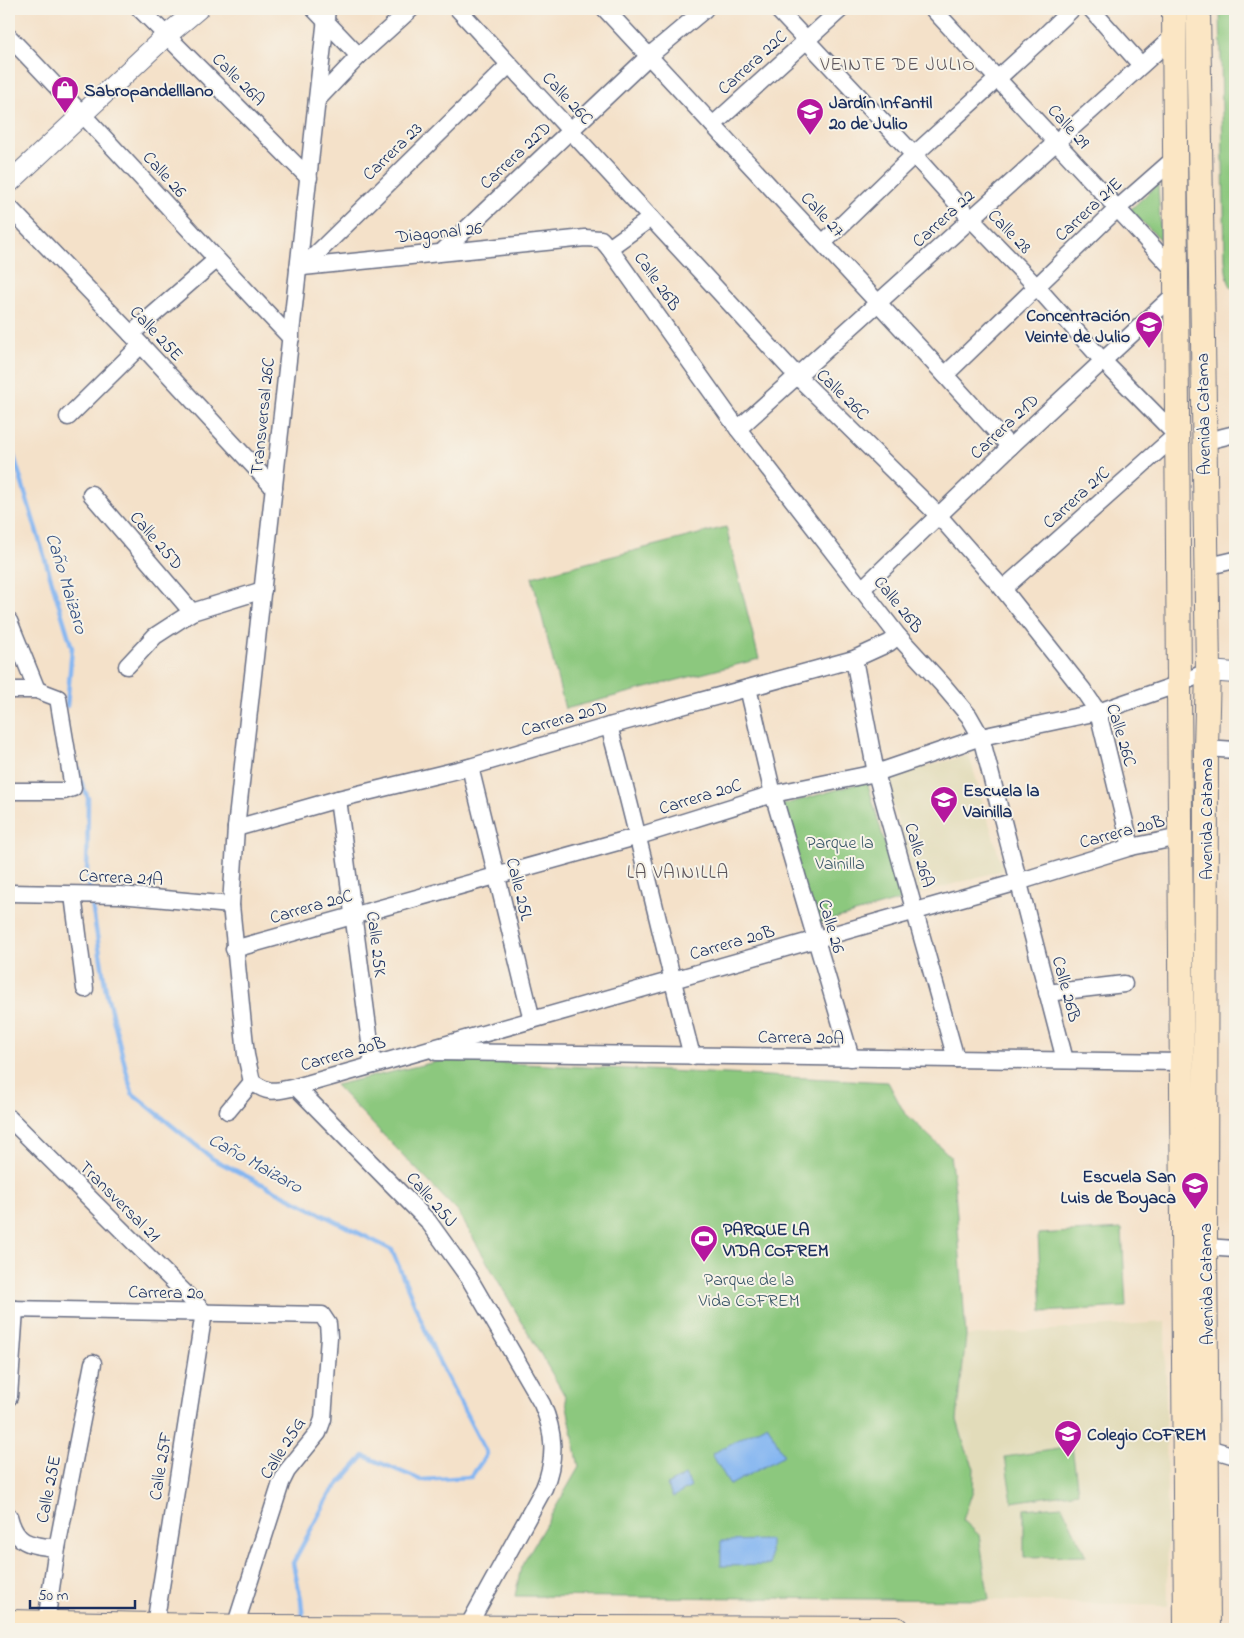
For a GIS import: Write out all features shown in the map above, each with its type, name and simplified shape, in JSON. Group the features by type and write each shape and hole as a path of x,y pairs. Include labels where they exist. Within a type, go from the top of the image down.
{"main road":[{"name":"Avenida Catama","path":"1174,9 1186,1629"},
{"name":"Avenida Catama","path":"1198,9 1203,442 1208,672 1206,748 1205,1247 1208,1629"},
{"path":"9,1622 264,1628 896,1629"}],"street":[{"name":"Calle 26A","path":"140,9 309,178"},
{"path":"9,183 167,35 198,9"},
{"path":"314,9 327,14 359,56"},
{"path":"317,100 359,56 410,9"},
{"name":"Calle 26C","path":"458,9 797,376 938,515 1003,590 1083,690 1098,712 1131,847"},
{"name":"Calle 27","path":"606,9 877,304 945,375 1010,448"},
{"name":"Carrera 22D","path":"442,251 649,56 705,9"},
{"name":"Calle 28","path":"777,9 914,155 971,219 1036,286 1103,361 1176,435"},
{"name":"Carrera 22C","path":"713,125 841,9"},
{"name":"Calle 29","path":"933,9 999,78 1118,209 1175,283"},
{"path":"822,243 1072,9"},
{"path":"1090,9 1142,65"},
{"name":"Transversal 26C","path":"236,828 291,338 301,268 327,14"},
{"name":"Carrera 22","path":"738,429 1174,36"},
{"name":"Calle 26","path":"9,37 83,113 216,260 291,338"},
{"name":"Carrera 23","path":"301,268 510,65"},
{"name":"Carrera 21E","path":"945,375 1036,286 1175,158"},
{"name":"Calle 25E","path":"9,207 136,339 274,488"},
{"path":"610,248 651,218"},
{"name":"Diagonal 26","path":"301,268 442,251 585,238"},
{"name":"Calle 26B","path":"585,238 601,239 610,248 738,429 861,590 898,636 968,716 980,737 1065,1060"},
{"path":"68,418 136,339 216,260"},
{"name":"Carrera 21D","path":"861,590 938,515 1103,361 1175,283"},
{"path":"1203,442 1235,434"},
{"name":"Carrera 21C","path":"1003,590 1176,435"},
{"name":"Calle 25D","path":"91,494 192,612"},
{"path":"1205,567 1235,560"},
{"path":"127,666 155,636 192,612 263,590"},
{"path":"9,621 37,690"},
{"name":"Carrera 20D","path":"236,828 338,799 470,767 609,726 854,659 889,643 898,636"},
{"name":"Calle 26A","path":"854,659 876,773 956,1059"},
{"path":"1208,672 1235,673"},
{"name":"Carrera 20C","path":"234,949 639,836 773,794 876,773 980,737 1098,712 1208,672"},
{"name":"Calle 26","path":"748,688 773,794 850,1058"},
{"path":"9,690 37,690 58,698 73,788 64,791 9,792"},
{"path":"609,726 639,836 672,980 692,1056"},
{"path":"1206,748 1235,750"},
{"name":"Calle 25L","path":"470,767 532,1020"},
{"name":"Calle 25K","path":"338,799 373,1065"},
{"path":"236,828 231,905 246,1055 252,1082 270,1092 296,1086"},
{"name":"Carrera 20B","path":"296,1086 1018,882 1131,847 1180,836"},
{"name":"Carrera 21A","path":"9,893 120,896 231,905"},
{"path":"78,895 85,989"},
{"path":"1047,993 1124,984"},
{"name":"Carrera 20A","path":"419,1052 1182,1062"},
{"path":"228,1111 252,1082"},
{"name":"Calle 25J","path":"296,1086 428,1221 469,1278 542,1404 552,1429 553,1453 544,1488 467,1628"},
{"name":"Transversal 21","path":"9,1118 204,1312"},
{"path":"1205,1247 1235,1249"},
{"path":"9,1397 12,1309"},
{"name":"Carrera 20","path":"12,1309 322,1315"},
{"name":"Calle 25F","path":"155,1625 204,1312"},
{"name":"Calle 25G","path":"234,1627 281,1483 287,1471 318,1433 323,1419 329,1337 328,1324 322,1315"},
{"name":"Calle 25E","path":"46,1622 57,1548 93,1363"},
{"path":"1208,1448 1235,1456"},
{"path":"9,1516 12,1527 20,1540 32,1546 57,1548"}],"shaded area":[{"name":"Escuela la Vainilla","path":"969,755 1003,870 918,894 885,777"},
{"name":"Colegio COFREM","path":"1165,1322 1168,1606 989,1600 979,1535 963,1520 973,1490 974,1468 957,1420 966,1336"}],"green space":[{"path":"1220,9 1235,9 1235,291 1228,280 1225,259"},
{"path":"1158,184 1161,240 1130,210"},
{"path":"726,527 759,659 565,709 532,577"},
{"name":"Parque la Vainilla","path":"867,781 901,900 813,925 779,806"},
{"name":"Parque de la Vida COFREM","path":"444,1060 888,1082 904,1112 950,1156 955,1189 966,1336 957,1420 974,1468 973,1490 963,1520 979,1535 989,1600 515,1596 521,1567 579,1467 565,1396 458,1212 335,1085"},
{"path":"1122,1229 1126,1307 1042,1312 1038,1234"},
{"path":"1072,1447 1078,1492 1012,1502 1005,1457"},
{"path":"1062,1506 1086,1556 1024,1557 1024,1509"}],"water":[{"path":"767,1424 784,1456 730,1485 712,1454"},
{"path":"685,1475 691,1487 673,1497 667,1485"},
{"path":"770,1540 770,1565 721,1566 721,1541"}],"waterway":[{"name":"Caño Maizaro","path":"9,440 72,648 67,706"},
{"name":"Caño Maizaro","path":"78,768 80,779 88,798 87,874 90,890"},
{"name":"Caño Maizaro","path":"91,898 106,991 132,1093 213,1159 392,1250 437,1358 487,1454 471,1477 421,1480 364,1456 330,1494 293,1563 303,1620"}],"place":[{"name":"Sabropandelllano","path":"65,114"},
{"name":"Jardín Infantil 20 de Julio","path":"810,136"},
{"name":"Concentración Veinte de Julio","path":"1149,349"},
{"name":"Escuela la Vainilla","path":"944,824"},
{"name":"Escuela San Luis de Boyaca","path":"1195,1210"},
{"name":"PARQUE LA VIDA COFREM","path":"704,1263"},
{"name":"Colegio COFREM","path":"1068,1458"}],"district":[{"name":"VEINTE DE JULIO","path":"898,63"},
{"name":"LA VAINILLA","path":"678,871"}]}
